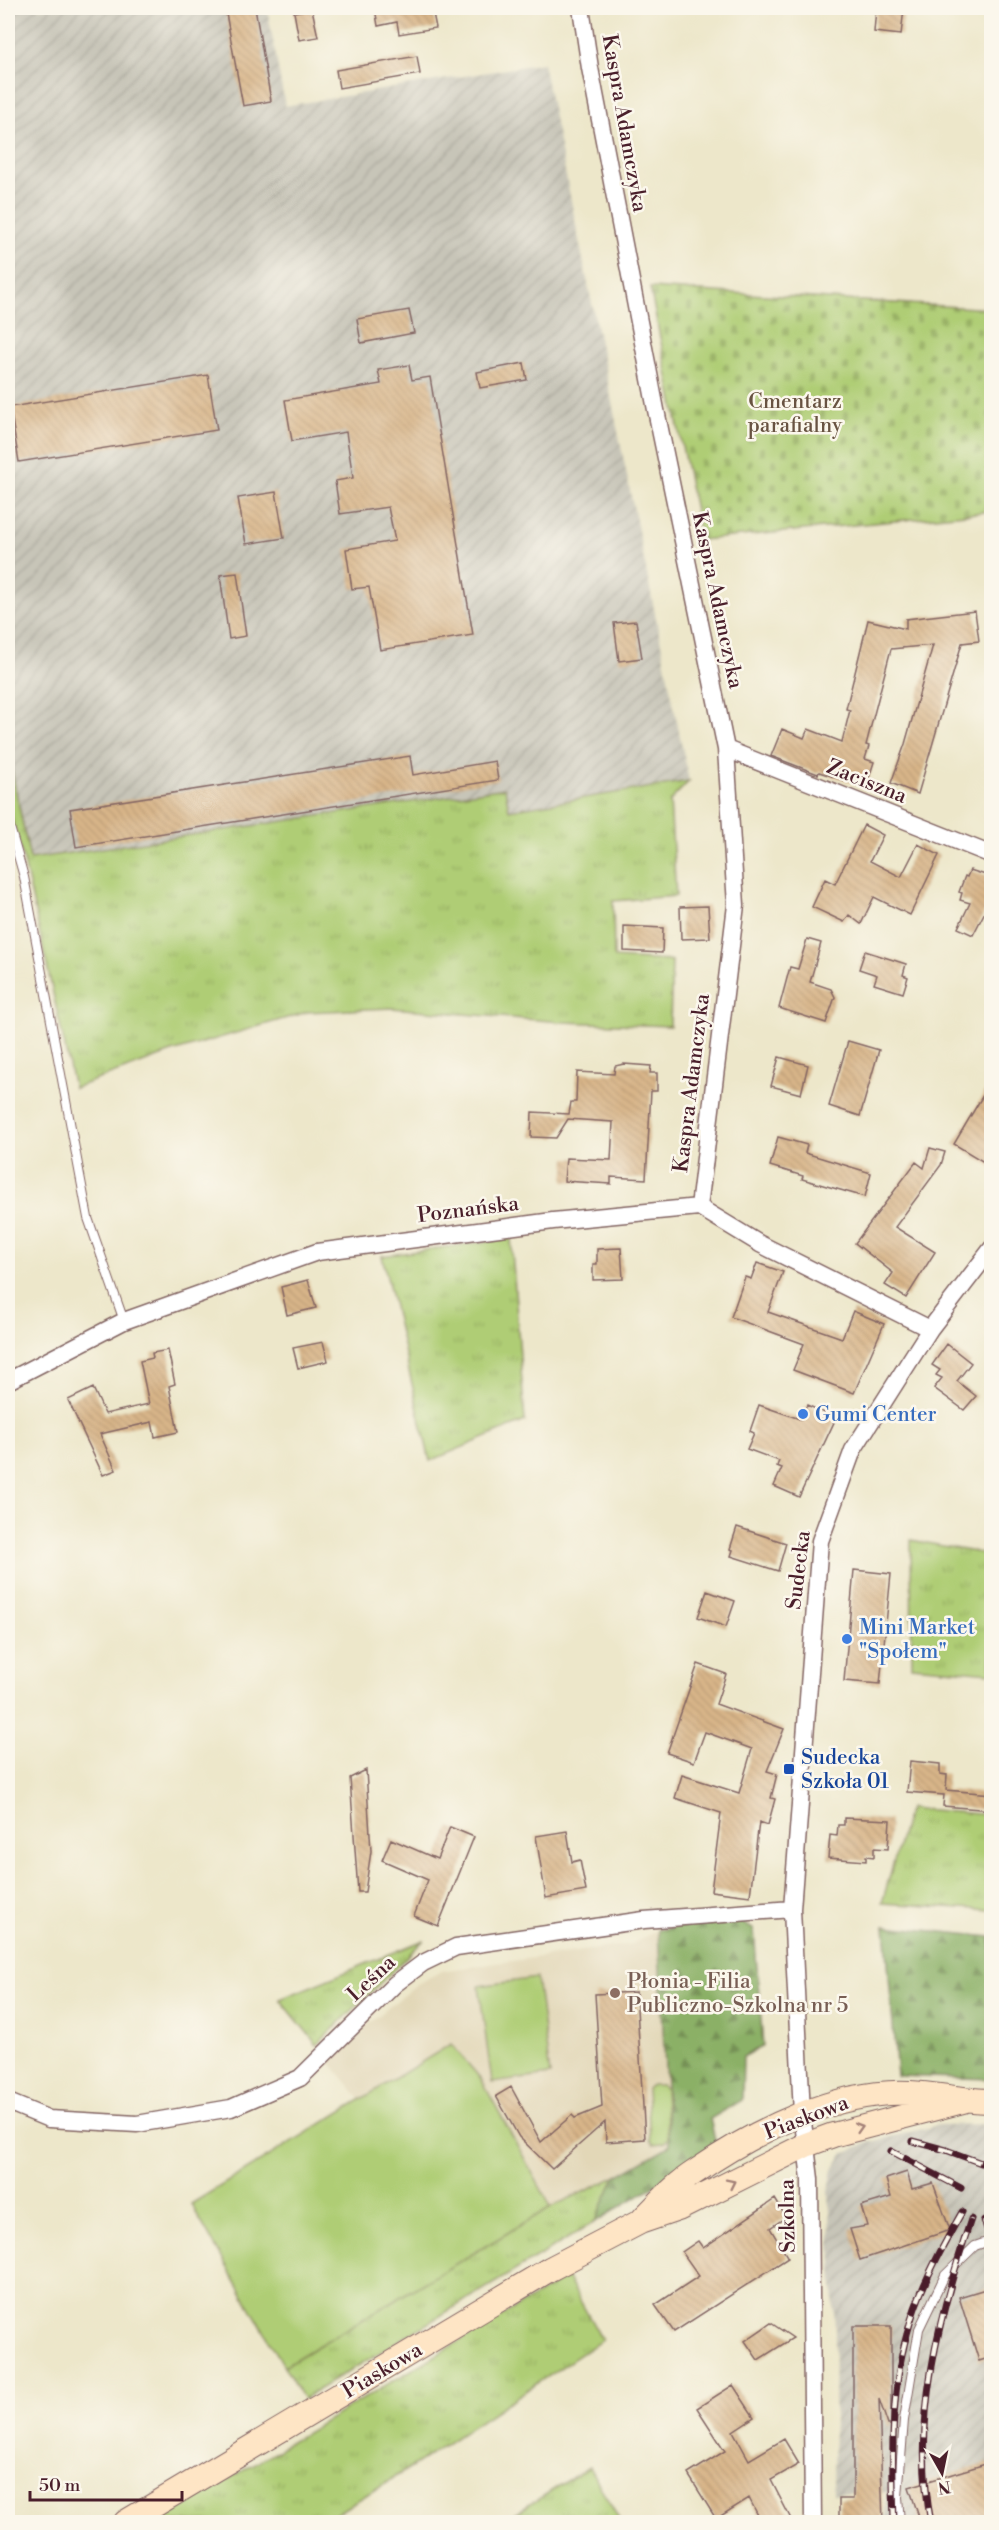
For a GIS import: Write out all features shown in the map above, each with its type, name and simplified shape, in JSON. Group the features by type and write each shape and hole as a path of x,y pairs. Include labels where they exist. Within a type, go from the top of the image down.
{"main road":[{"name":"Piaskowa","path":"640,2222 694,2172 757,2135 802,2114 834,2103 893,2094 910,2093 963,2101 992,2101"},
{"name":"Piaskowa","path":"126,2523 550,2269 640,2222 678,2209 806,2145 875,2122 963,2101"}],"street":[{"name":"Kaspra Adamczyka","path":"581,8 590,68 652,388 726,749 736,905 699,1207"},
{"name":"Zaciszna","path":"726,749 992,855"},
{"name":"Poznańska","path":"8,1381 124,1321 317,1251 553,1221 699,1207"},
{"path":"699,1207 760,1244 930,1329"},
{"name":"Sudecka","path":"792,1909 820,1541 853,1450 930,1329 992,1248"},
{"name":"Leśna","path":"8,2103 50,2119 137,2124 231,2108 300,2078 395,1984 423,1963 456,1947 644,1920 792,1909"},
{"name":"Szkolna","path":"792,1909 802,2114 810,2179 813,2523"}],"lane":[{"path":"8,820 24,877 88,1218 124,1321"},
{"path":"900,2523 898,2497 904,2420 919,2329 945,2276 975,2246 992,2240"}],"shaded area":[{"path":"8,8 267,8 285,106 543,63 689,781 508,810 504,789 30,860 8,753"},
{"path":"658,1930 669,2146 615,2177 551,2207 191,2204 360,2099 327,2058 416,1985 441,1971 632,1944"},
{"path":"991,2124 991,2522 885,2522 886,2492 833,2494 835,2331 829,2191 833,2169 844,2153 867,2143 939,2125"}],"green space":[{"name":"Cmentarz parafialny","path":"650,288 991,309 992,443 985,512 701,540"},
{"path":"8,753 30,859 505,788 509,810 689,781 670,801 676,896 613,901 614,958 672,961 670,1026 562,1022 391,1008 307,1012 172,1052 74,1088 24,862 8,806"},
{"path":"511,1238 525,1421 430,1461 382,1256"},
{"path":"911,1540 991,1555 991,1673 912,1666"},
{"path":"909,1808 991,1815 991,1910 882,1903"},
{"path":"742,1922 754,1930 763,2046 743,2057 742,2100 710,2119 717,2147 595,2222 615,2177 669,2146 658,1930 693,1924"},
{"path":"885,1926 991,1937 991,2079 897,2076"},
{"path":"424,1940 317,2045 280,1999"},
{"path":"537,1978 550,2075 492,2083 479,1986"},
{"path":"451,2044 481,2079 551,2207 284,2366 191,2204"},
{"path":"651,2085 661,2085 665,2088 668,2140 664,2143 653,2144 650,2140 647,2089"},
{"path":"615,2177 595,2222 303,2399 284,2366 551,2207"},
{"path":"567,2277 602,2340 414,2465 323,2522 157,2522"},
{"path":"589,2467 620,2521 502,2522"}],"building":[{"path":"225,8 255,8 271,101 243,106"},
{"path":"375,8 432,8 436,28 399,34 397,22 378,26"},
{"path":"876,8 904,8 901,35 874,32"},
{"path":"312,9 318,37 299,40 294,12"},
{"path":"417,56 420,74 339,88 336,70"},
{"path":"409,310 414,333 361,343 357,319"},
{"path":"524,363 527,380 480,388 477,372"},
{"path":"409,365 412,380 430,377 473,635 380,650 369,587 352,589 346,549 395,541 388,507 340,514 335,481 353,478 346,432 292,441 285,400 381,384 378,370"},
{"path":"208,375 217,430 19,462 10,407"},
{"path":"276,492 284,538 246,544 238,498"},
{"path":"237,573 246,636 229,639 220,575"},
{"path":"975,611 979,641 962,643 918,794 891,783 905,744 933,645 891,649 866,745 869,746 865,759 874,762 866,787 819,772 818,774 771,756 782,729 804,738 808,729 842,742 850,710 846,709 868,620 906,629 906,619"},
{"path":"636,621 642,658 619,661 614,623"},
{"path":"410,756 413,775 495,761 498,780 76,847 70,809"},
{"path":"864,825 883,835 870,861 901,877 918,844 939,855 910,915 874,897 861,924 849,915 844,922 812,907 825,879 835,884"},
{"path":"970,870 992,877 992,898 973,935 958,928 970,903 960,900 962,893 959,892"},
{"path":"708,906 710,938 681,939 680,907"},
{"path":"624,926 663,928 662,953 624,951"},
{"path":"807,939 821,943 810,982 831,989 835,997 826,1023 779,1008 790,967 798,969"},
{"path":"865,951 906,964 903,975 908,977 903,993 874,984 877,975 859,969"},
{"path":"848,1041 879,1050 860,1116 829,1106"},
{"path":"779,1057 808,1065 801,1094 771,1086"},
{"path":"624,1064 651,1066 650,1073 657,1073 657,1091 651,1091 646,1179 611,1177 611,1184 564,1181 566,1158 611,1160 613,1122 568,1119 556,1138 531,1137 532,1112 569,1114 571,1102 576,1102 577,1072 614,1074 615,1066"},
{"path":"992,1080 992,1167 954,1144"},
{"path":"778,1137 807,1145 805,1153 871,1173 865,1197 802,1179 803,1176 770,1166"},
{"path":"930,1148 945,1152 941,1165 895,1227 935,1252 906,1298 885,1285 893,1273 855,1243 916,1162 924,1168"},
{"path":"621,1248 623,1279 593,1280 593,1264 597,1264 597,1249"},
{"path":"757,1263 783,1272 768,1312 842,1338 853,1311 884,1324 854,1393 793,1370 804,1344 731,1317 745,1277 751,1279"},
{"path":"308,1280 316,1308 287,1315 281,1287"},
{"path":"323,1342 328,1361 298,1368 293,1348"},
{"path":"947,1344 971,1363 957,1381 976,1396 964,1410 934,1388 942,1378 936,1375 940,1370 932,1365"},
{"path":"168,1350 175,1384 169,1386 178,1432 155,1437 152,1422 100,1434 116,1470 103,1475 68,1400 93,1388 105,1414 149,1404 140,1361 153,1358 152,1353"},
{"path":"759,1405 800,1419 807,1405 836,1418 799,1497 774,1486 782,1468 777,1466 779,1461 747,1449 754,1433 750,1431"},
{"path":"737,1527 786,1543 778,1571 731,1556 733,1550 730,1549"},
{"path":"854,1570 891,1574 880,1684 844,1681"},
{"path":"707,1591 735,1601 726,1627 698,1617"},
{"path":"698,1664 726,1674 716,1704 784,1729 767,1771 777,1774 771,1798 775,1799 768,1825 759,1822 750,1896 711,1891 721,1813 675,1798 682,1775 739,1793 752,1749 705,1732 694,1762 667,1753"},
{"path":"910,1761 940,1764 940,1774 947,1775 946,1790 992,1794 992,1810 943,1806 944,1795 907,1792"},
{"path":"366,1770 371,1851 365,1892 358,1892 350,1778"},
{"path":"844,1818 890,1820 888,1849 874,1848 874,1857 866,1856 866,1861 828,1858 830,1835 837,1836 838,1825 844,1825"},
{"path":"450,1827 474,1837 438,1926 414,1916 428,1880 382,1860 391,1839 437,1859"},
{"path":"567,1831 572,1862 580,1860 586,1891 546,1898 536,1836"},
{"path":"636,1992 645,2139 606,2142 605,2122 552,2169 519,2137 496,2096 511,2087 541,2142 572,2115 575,2118 602,2107 595,1994"},
{"path":"907,2172 912,2189 933,2183 950,2230 860,2260 850,2229 867,2226 861,2206 891,2197 886,2179"},
{"path":"775,2199 786,2217 770,2228 788,2258 674,2332 655,2305 699,2276 682,2252 698,2241 703,2248"},
{"path":"992,2287 992,2357 979,2361 959,2297"},
{"path":"771,2323 793,2338 758,2360 745,2341"},
{"path":"853,2326 891,2326 891,2425 888,2425 879,2399 883,2523 839,2523 839,2499 853,2499"},
{"path":"733,2385 754,2417 733,2431 749,2460 784,2439 799,2464 771,2480 793,2523 762,2523 749,2498 716,2519 688,2474 725,2451 697,2408"},
{"path":"992,2462 992,2523 921,2523 909,2487"}],"railway":[{"path":"913,2141 992,2167"},
{"path":"891,2151 961,2188"},
{"path":"894,2522 893,2428 901,2357 923,2287 962,2212"},
{"path":"931,2522 924,2446 931,2369 948,2293 971,2219"},
{"path":"984,2220 992,2244"}],"place":[{"name":"Gumi Center","path":"803,1414"},
{"name":"Mini Market \"Społem\"","path":"847,1639"},
{"name":"Sudecka Szkoła 01","path":"789,1769"},
{"name":"Płonia - Filia Publiczno-Szkolna nr 5","path":"615,1993"}]}
